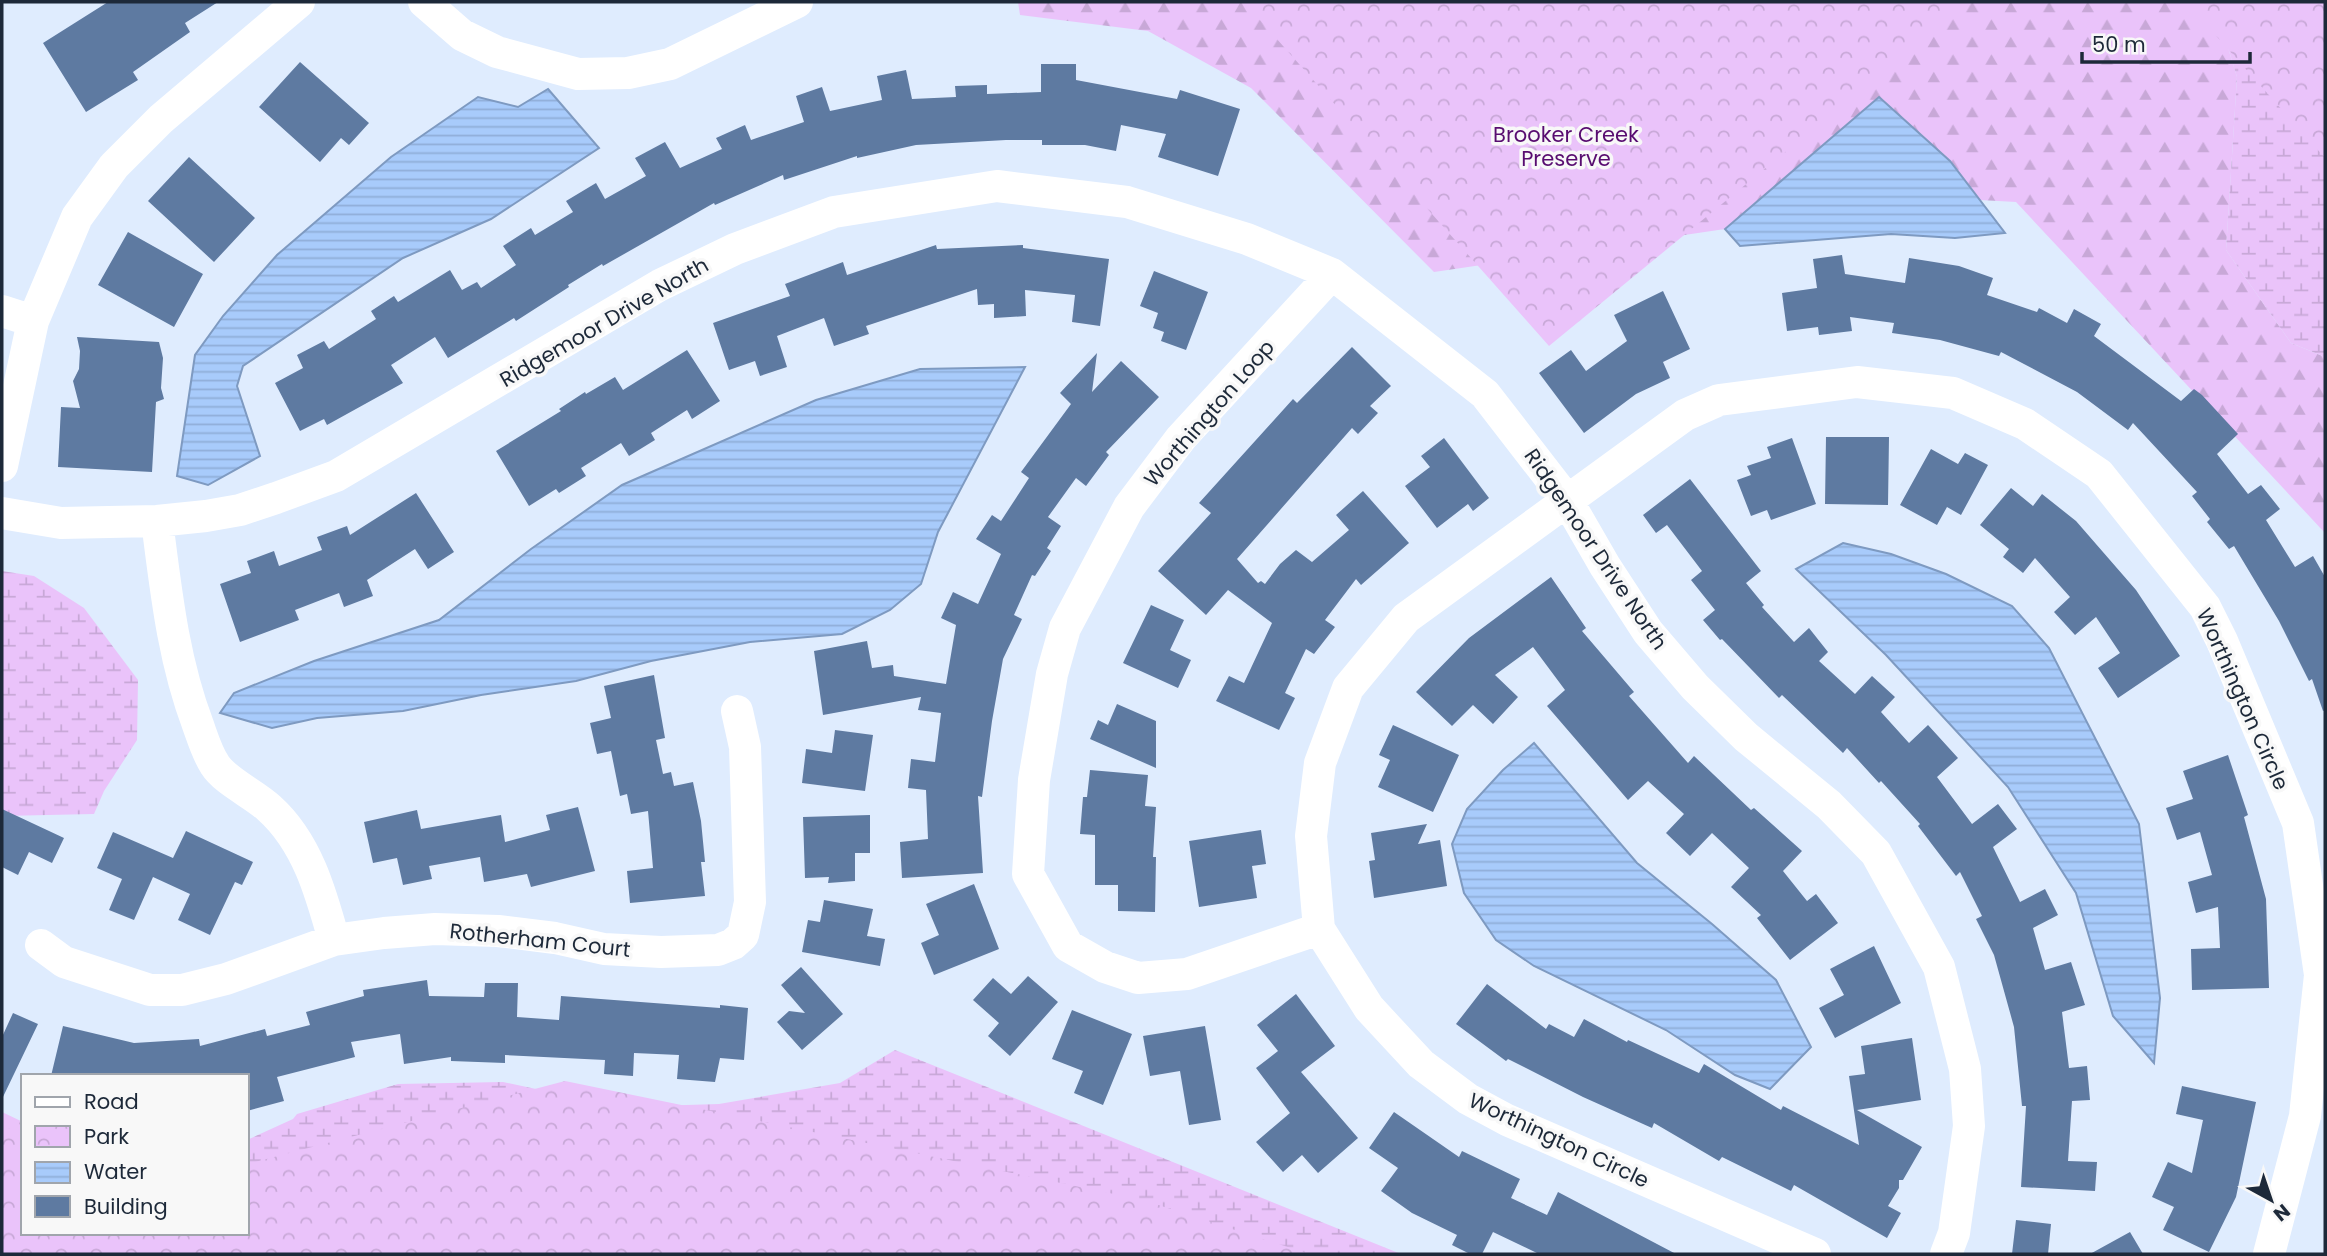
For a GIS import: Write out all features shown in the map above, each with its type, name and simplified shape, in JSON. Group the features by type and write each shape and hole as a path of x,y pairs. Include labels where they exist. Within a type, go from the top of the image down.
{"street":[{"path":"2,466 33,321 77,217 114,166 161,119 299,2"},
{"path":"424,2 462,35 497,52 578,74 628,73 670,64 797,2"},
{"name":"Ridgemoor Drive North","path":"2,513 61,523 157,521 206,516 240,510 336,476 660,285 735,249 834,212 997,186 1127,202 1247,239 1332,274 1485,394 1567,500 1605,566 1648,632 1695,687 1746,737 1829,805 1876,853 1939,967 1965,1069 1969,1126 1954,1233 1946,1254"},
{"name":"Worthington Loop","path":"1318,929 1187,974 1138,978 1105,967 1068,946 1028,874 1034,780 1052,674 1065,628 1129,507 1174,448 1332,274"},
{"path":"2,311 33,321"},
{"name":"Worthington Circle","path":"1815,1254 1507,1120 1468,1099 1421,1064 1370,1008 1318,929 1311,836 1320,763 1348,688 1406,618 1685,415 1719,400 1857,382 1953,393 2025,424 2099,474 2205,607 2222,641 2298,823 2323,975 2305,1116 2269,1254"},
{"path":"157,521 171,631 187,696 208,752 216,768 269,808 293,834 318,883 334,940"},
{"name":"Rotherham Court","path":"41,945 64,962 150,990 182,990 226,979 334,940 435,929 555,938 604,949 661,952 718,950 733,944 743,935 750,901 745,747 737,711"}],"green space":[{"path":"1018,2 2214,2 2237,77 2226,250 2291,343 2325,357 2325,533 2016,202 1980,200 1950,161 1879,97 1725,229 1434,272 1251,88 1148,31 1020,15"},
{"name":"Brooker Creek Preserve","path":"1244,2 1968,2 1549,346"},
{"path":"2186,2 2325,2 2325,158"},
{"path":"2214,2 2325,2 2325,357 2291,343 2226,250 2237,77"},
{"path":"2,571 34,576 84,608 138,680 137,740 104,791 94,814 2,816"},
{"path":"895,1050 1401,1254 2,1254 2,1112 21,1121 21,1235 248,1235 248,1140 293,1119 297,1114 398,1084 503,1082 620,1107 719,1104 840,1083"},
{"path":"565,1081 1143,1200 1309,1254 2,1254 2,1127 21,1131 21,1235 248,1235 248,1164"}],"water":[{"path":"548,89 599,148 491,219 403,258 243,366 237,386 260,456 208,485 177,476 195,355 223,316 277,255 391,157 478,97 518,107"},
{"path":"1879,97 1950,161 2005,233 1955,238 1891,234 1740,246 1725,229"},
{"path":"1025,367 938,532 921,584 890,610 842,634 750,642 651,661 576,681 481,695 403,711 317,718 272,728 220,713 234,693 314,661 439,620 531,549 622,485 816,400 920,369"},
{"path":"1843,543 1891,554 1946,574 2012,606 2049,648 2139,824 2160,998 2154,1063 2113,1016 2076,893 2008,787 1886,655 1796,569"},
{"path":"1534,743 1637,863 1776,980 1811,1047 1770,1089 1735,1075 1666,1030 1534,966 1496,940 1464,893 1452,844 1467,809 1503,770"}],"building":[{"path":"108,2 218,2 185,23 190,32 133,72 138,80 86,112 43,43"},
{"path":"300,62 369,123 349,145 341,138 320,162 259,107"},
{"path":"1041,64 1076,64 1076,80 1177,99 1180,90 1240,109 1218,176 1158,157 1166,134 1121,125 1116,151 1085,145 1042,145 1042,140 1006,140 916,145 857,156 784,180 783,175 715,205 714,203 603,266 602,264 516,321 514,318 448,358 435,337 391,365 403,383 327,425 324,419 300,431 275,383 303,368 297,355 324,341 329,349 376,319 371,311 394,296 398,302 450,270 462,290 477,282 481,288 516,265 503,246 531,228 535,235 573,212 566,201 596,183 605,199 646,176 635,158 665,142 680,168 722,149 716,138 745,125 751,140 804,122 796,96 822,87 830,111 882,100 877,76 906,70 912,99 956,97 955,86 987,85 987,94 1041,92"},
{"path":"189,157 255,218 214,262 148,201"},
{"path":"128,232 203,274 174,327 98,285"},
{"path":"936,245 937,249 1023,245 1023,248 1109,259 1100,326 1072,322 1075,295 1025,290 1026,316 994,318 994,304 978,305 977,289 866,326 869,334 834,346 824,318 777,336 787,367 760,376 755,361 729,370 713,323 790,296 785,284 843,262 847,275"},
{"path":"1842,255 1845,274 1905,283 1909,258 1959,266 1993,278 1987,295 2037,312 2039,308 2067,323 2074,309 2101,324 2094,336 2181,401 2194,389 2202,395 2238,434 2217,454 2248,494 2261,485 2280,509 2266,520 2295,567 2313,556 2325,577 2325,710 2323,711 2312,679 2309,681 2279,621 2234,546 2229,549 2207,522 2210,519 2192,496 2197,492 2133,423 2128,430 2077,392 2001,352 1999,356 1940,340 1892,333 1894,323 1850,317 1852,331 1819,335 1818,327 1787,331 1782,293 1817,288 1813,259"},
{"path":"1154,271 1208,292 1186,350 1161,341 1164,332 1153,328 1158,313 1140,306"},
{"path":"1663,291 1690,349 1663,362 1670,378 1636,394 1584,433 1539,373 1571,350 1586,371 1627,341 1614,315"},
{"path":"77,337 159,342 163,358 161,388 164,399 156,402 152,472 58,467 61,407 80,408 73,381 79,369 80,351"},
{"path":"1352,347 1391,386 1370,406 1378,413 1358,434 1352,428 1237,559 1258,583 1261,581 1265,584 1280,564 1296,550 1312,562 1349,530 1336,515 1363,491 1409,543 1361,585 1356,579 1325,620 1335,627 1314,654 1306,649 1285,693 1295,698 1279,730 1216,701 1229,676 1244,683 1272,623 1228,590 1206,615 1158,571 1211,513 1199,503 1293,399 1297,403"},
{"path":"687,350 720,401 692,419 687,410 651,433 655,440 629,456 621,443 581,468 586,476 559,493 556,489 529,506 496,451 561,411 559,409 585,392 586,394 615,377 623,390"},
{"path":"1097,353 1092,392 1121,361 1159,397 1106,452 1109,455 1086,486 1076,478 1048,517 1061,526 1047,548 1051,551 1035,576 1032,575 1014,615 1022,619 1003,659 982,797 978,796 983,873 902,878 900,842 928,839 926,790 908,788 911,759 935,762 941,713 918,710 921,697 823,715 814,651 867,641 872,668 893,665 894,676 946,684 956,625 941,618 953,592 978,604 1001,554 976,539 992,515 1001,521 1029,478 1021,472 1071,404 1060,393"},
{"path":"1826,437 1889,437 1888,505 1825,504"},
{"path":"1444,438 1489,498 1473,511 1468,504 1437,528 1405,486 1430,467 1421,456"},
{"path":"1792,438 1816,504 1771,520 1767,510 1751,516 1737,480 1751,475 1747,466 1771,458 1767,447"},
{"path":"1931,449 1958,464 1965,453 1988,465 1961,515 1947,507 1937,525 1900,505"},
{"path":"1690,479 1761,571 1746,583 1764,605 1762,607 1794,642 1809,628 1828,652 1819,661 1855,694 1872,676 1895,697 1881,712 1909,743 1928,725 1958,758 1937,777 1972,824 1998,804 2017,829 1993,847 2020,902 2045,889 2058,915 2033,928 2045,970 2071,962 2085,1005 2062,1012 2069,1068 2087,1066 2090,1100 2072,1101 2068,1161 2097,1162 2095,1191 2021,1187 2026,1106 2022,1106 2014,1027 1994,955 1976,919 1982,916 1960,872 1956,876 1918,826 1920,824 1881,781 1879,783 1847,748 1843,753 1782,695 1779,698 1703,620 1715,610 1691,580 1702,571 1667,525 1656,533 1643,515"},
{"path":"2011,488 2033,506 2042,494 2076,521 2136,590 2180,656 2118,698 2098,668 2120,653 2096,617 2075,635 2054,612 2070,597 2035,558 2023,573 2003,557 2009,549 1980,525"},
{"path":"416,493 454,552 428,569 415,549 367,580 373,596 344,607 339,593 295,610 299,620 240,642 220,584 251,573 247,561 274,551 279,566 322,550 317,537 347,526 350,535"},
{"path":"1551,577 1586,628 1582,631 1634,692 1629,696 1688,763 1694,756 1751,810 1754,808 1802,851 1783,871 1807,901 1816,894 1838,923 1790,960 1757,918 1761,915 1731,887 1749,868 1712,833 1690,856 1666,833 1684,814 1648,781 1628,800 1547,706 1565,690 1533,647 1495,675 1518,697 1493,724 1473,705 1452,726 1416,692 1469,638"},
{"path":"1151,605 1184,620 1170,650 1191,660 1178,688 1123,663"},
{"path":"654,675 665,738 656,740 663,774 671,772 674,786 693,782 701,821 705,862 701,862 705,896 630,903 627,871 653,868 648,811 631,814 627,794 620,796 611,751 597,754 590,723 611,718 604,686"},
{"path":"1117,704 1156,721 1156,768 1090,739 1098,720 1108,725"},
{"path":"1393,725 1459,755 1433,812 1378,787 1390,760 1379,755"},
{"path":"835,730 873,735 865,791 802,783 806,749 832,753"},
{"path":"2228,755 2248,815 2244,817 2266,899 2269,988 2192,990 2191,949 2220,948 2218,907 2196,913 2188,882 2212,875 2200,832 2177,840 2166,808 2193,799 2183,771"},
{"path":"1090,770 1148,775 1145,806 1156,807 1153,857 1156,857 1155,912 1118,911 1118,885 1095,885 1095,835 1080,834 1083,797 1087,797"},
{"path":"578,807 595,871 531,887 527,874 484,882 480,857 429,866 432,879 403,885 397,858 373,863 364,822 417,810 421,829 501,815 505,842 550,830 546,815"},
{"path":"2,809 64,838 52,863 29,852 18,875 2,867"},
{"path":"870,815 870,853 855,853 855,881 828,883 829,877 805,878 803,817"},
{"path":"1427,824 1418,844 1440,840 1447,886 1374,898 1369,861 1375,860 1371,833"},
{"path":"1261,830 1266,864 1252,866 1257,898 1199,907 1189,841"},
{"path":"186,831 253,862 242,885 235,882 210,935 178,920 190,894 153,877 134,920 109,910 122,879 97,868 113,832 173,858"},
{"path":"974,884 999,949 934,975 921,943 939,935 926,904"},
{"path":"824,900 873,909 867,936 885,939 880,966 802,952 808,920 820,922"},
{"path":"1874,946 1901,1003 1835,1038 1819,1008 1844,995 1830,969"},
{"path":"801,967 843,1014 802,1050 777,1022 789,1011 805,1013 781,985"},
{"path":"1028,976 1058,1002 1010,1056 988,1036 999,1023 973,1000 993,978 1011,994"},
{"path":"427,980 429,996 484,997 485,983 518,983 517,1017 559,1020 561,996 748,1008 744,1060 720,1058 715,1082 677,1079 679,1055 634,1053 633,1076 604,1074 605,1060 505,1055 505,1063 451,1061 451,1057 404,1064 400,1034 351,1042 355,1057 277,1077 284,1101 248,1111 248,1074 51,1074 63,1026 134,1043 199,1039 200,1046 265,1029 267,1036 310,1025 306,1012 364,996 363,990"},
{"path":"1487,984 1546,1029 1549,1024 1574,1037 1584,1019 1627,1042 1628,1040 1699,1073 1704,1064 1781,1110 1783,1106 1859,1145 1849,1076 1865,1074 1861,1046 1912,1038 1921,1100 1857,1110 1922,1147 1903,1180 1899,1180 1899,1188 1888,1206 1901,1213 1887,1238 1794,1185 1791,1191 1722,1157 1719,1161 1654,1123 1652,1128 1508,1059 1506,1061 1456,1024"},
{"path":"1296,994 1335,1046 1301,1072 1358,1138 1318,1173 1302,1155 1283,1172 1256,1142 1290,1113 1256,1068 1278,1051 1257,1025"},
{"path":"1072,1010 1132,1034 1103,1105 1074,1093 1083,1071 1052,1059"},
{"path":"13,1013 38,1024 2,1099 2,1037"},
{"path":"1205,1026 1221,1120 1189,1125 1180,1071 1150,1076 1143,1036"},
{"path":"2182,1086 2256,1102 2236,1197 2209,1252 2163,1230 2174,1207 2152,1197 2168,1162 2192,1173 2203,1120 2176,1114"},
{"path":"1394,1112 1459,1157 1462,1151 1520,1179 1511,1198 1547,1215 1558,1192 1676,1254 1539,1254 1493,1232 1482,1254 1470,1254 1452,1245 1457,1235 1412,1213 1381,1191 1398,1168 1369,1148"},
{"path":"2016,1220 2051,1224 2048,1254 2012,1254"},
{"path":"2130,1232 2143,1254 2090,1254"}]}
